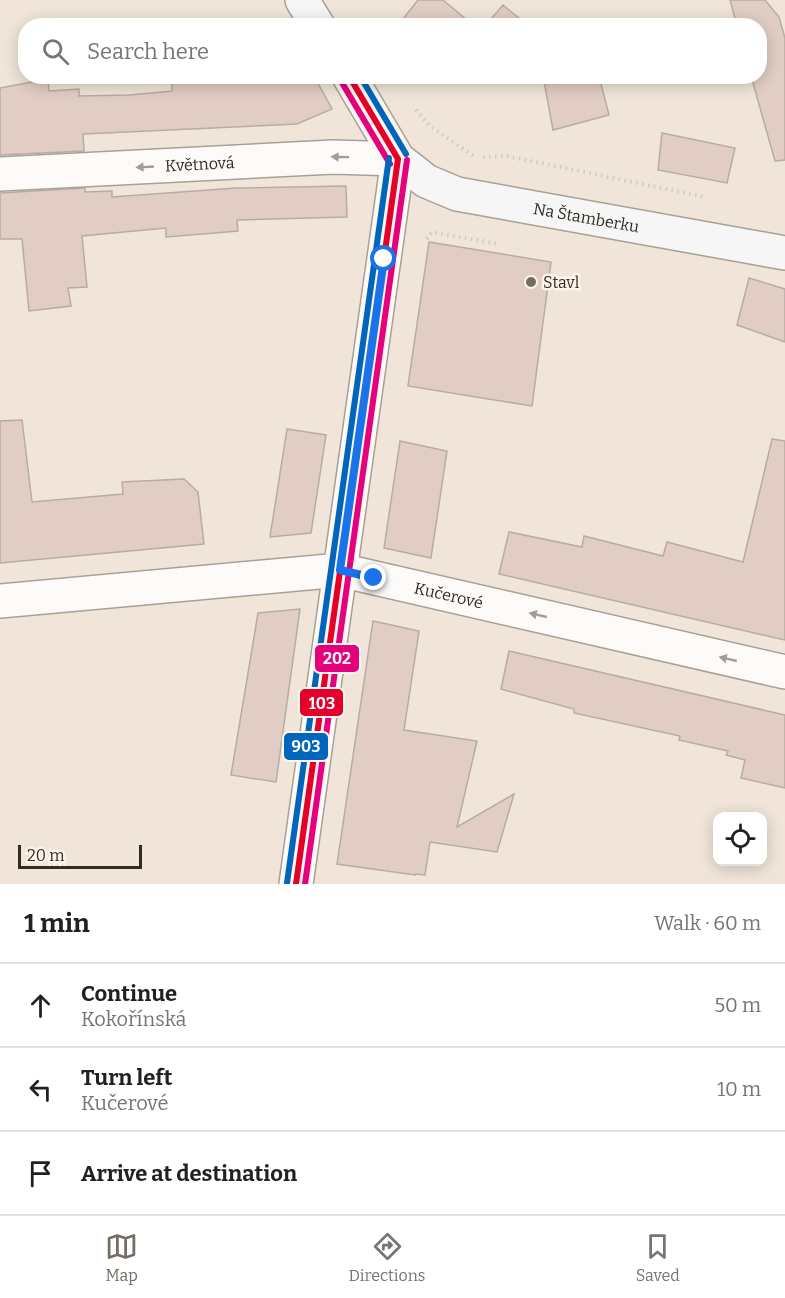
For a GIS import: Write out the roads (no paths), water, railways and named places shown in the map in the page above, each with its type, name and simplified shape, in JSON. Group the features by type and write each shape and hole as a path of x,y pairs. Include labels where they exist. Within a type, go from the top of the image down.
{"street":[{"path":"303,0 313,18"},
{"path":"296,884 398,159 354,84"},
{"name":"Květnová","path":"0,174 333,157 398,159"},
{"name":"Na Štamberku","path":"398,159 426,181 457,194 785,253"},
{"name":"Kučerové","path":"0,602 340,570 785,672"}],"place":[{"name":"Stavl","path":"531,282"}]}
